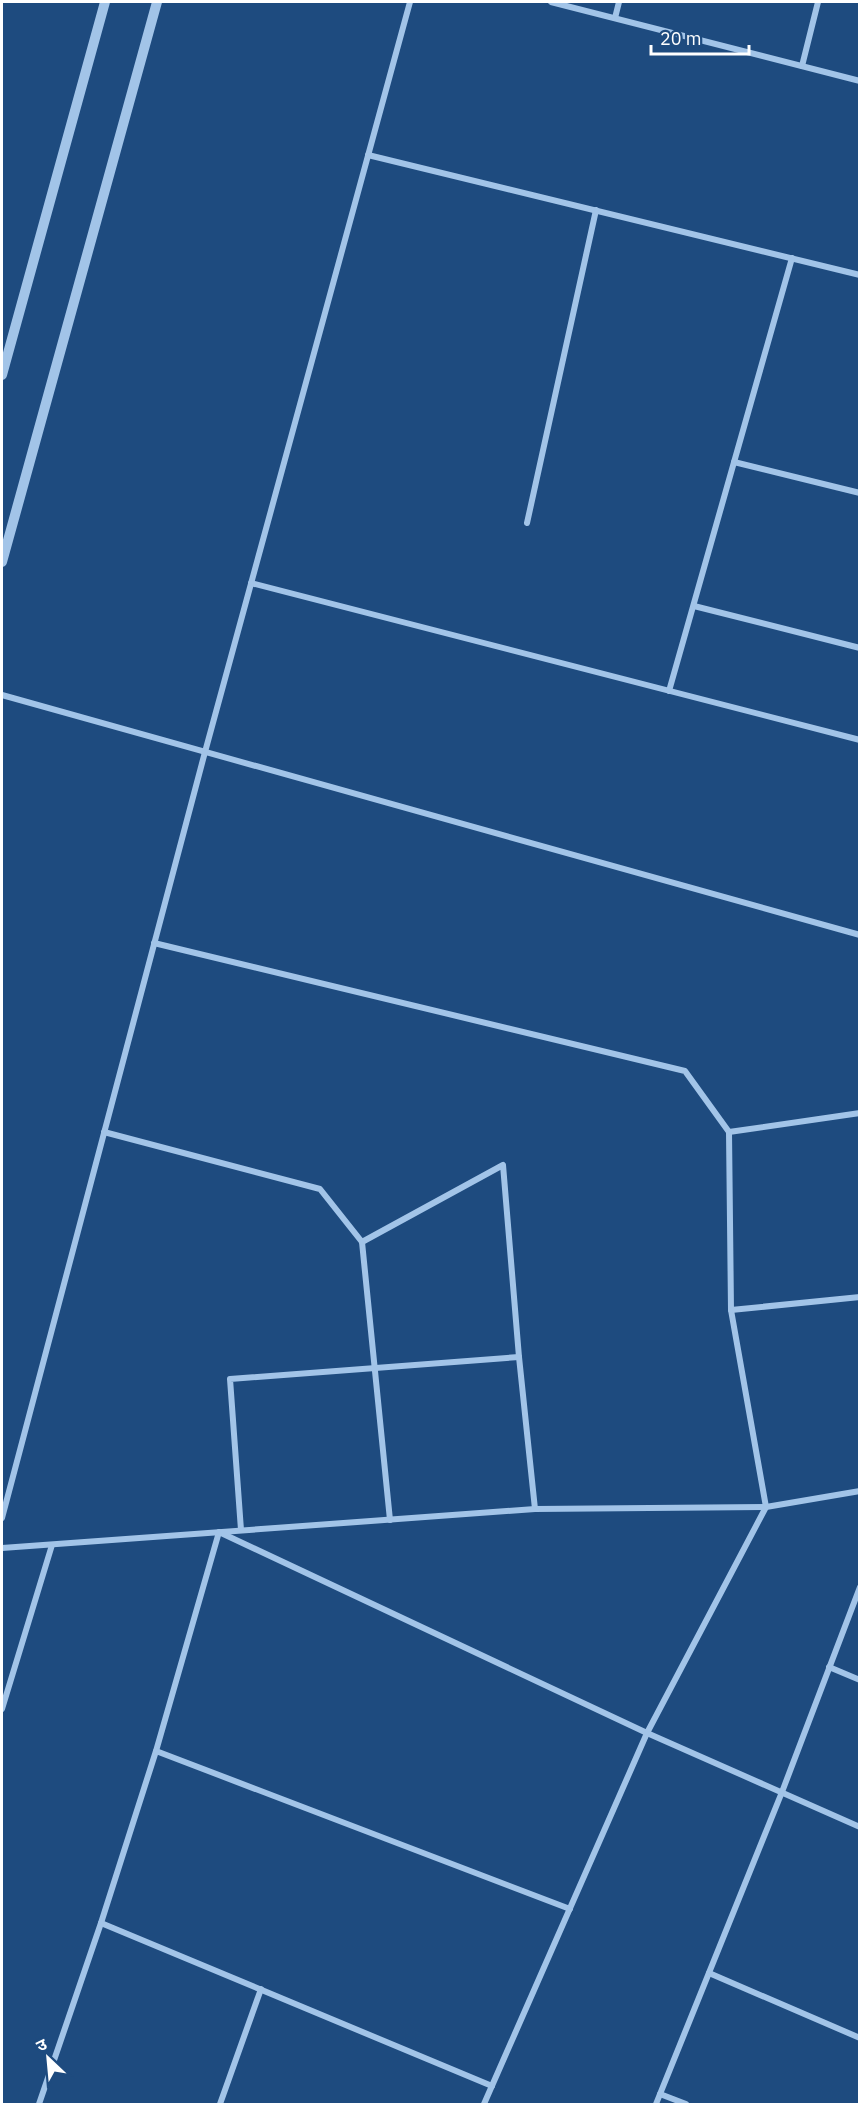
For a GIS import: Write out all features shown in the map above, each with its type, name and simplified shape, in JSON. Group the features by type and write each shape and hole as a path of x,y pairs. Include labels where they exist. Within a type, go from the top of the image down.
{"street":[{"path":"2,375 105,2"},
{"path":"2,561 157,2"},
{"path":"2,1518 250,583 410,2"},
{"path":"551,2 860,81"},
{"path":"615,18 619,2"},
{"path":"802,66 818,2"},
{"path":"368,155 860,274"},
{"path":"527,523 596,210"},
{"path":"669,691 792,258"},
{"path":"734,462 860,493"},
{"path":"250,583 860,740"},
{"path":"694,606 860,648"},
{"path":"2,695 860,935"},
{"path":"154,943 685,1071 729,1132 731,1310 766,1507 647,1733 484,2104"},
{"path":"729,1132 860,1113"},
{"path":"104,1132 320,1189 362,1242 390,1520"},
{"path":"362,1242 503,1165 535,1509"},
{"path":"731,1310 860,1297"},
{"path":"241,1530 230,1379 519,1356"},
{"path":"2,1548 535,1509 766,1507 860,1491"},
{"path":"219,1532 647,1733 860,1827"},
{"path":"39,2104 101,1923 156,1751 219,1532"},
{"path":"2,1709 52,1545"},
{"path":"656,2104 782,1792 860,1587"},
{"path":"829,1666 860,1680"},
{"path":"156,1751 570,1909"},
{"path":"101,1923 492,2086"},
{"path":"709,1973 860,2038"},
{"path":"220,2104 261,1989"},
{"path":"660,2094 686,2104"}]}
